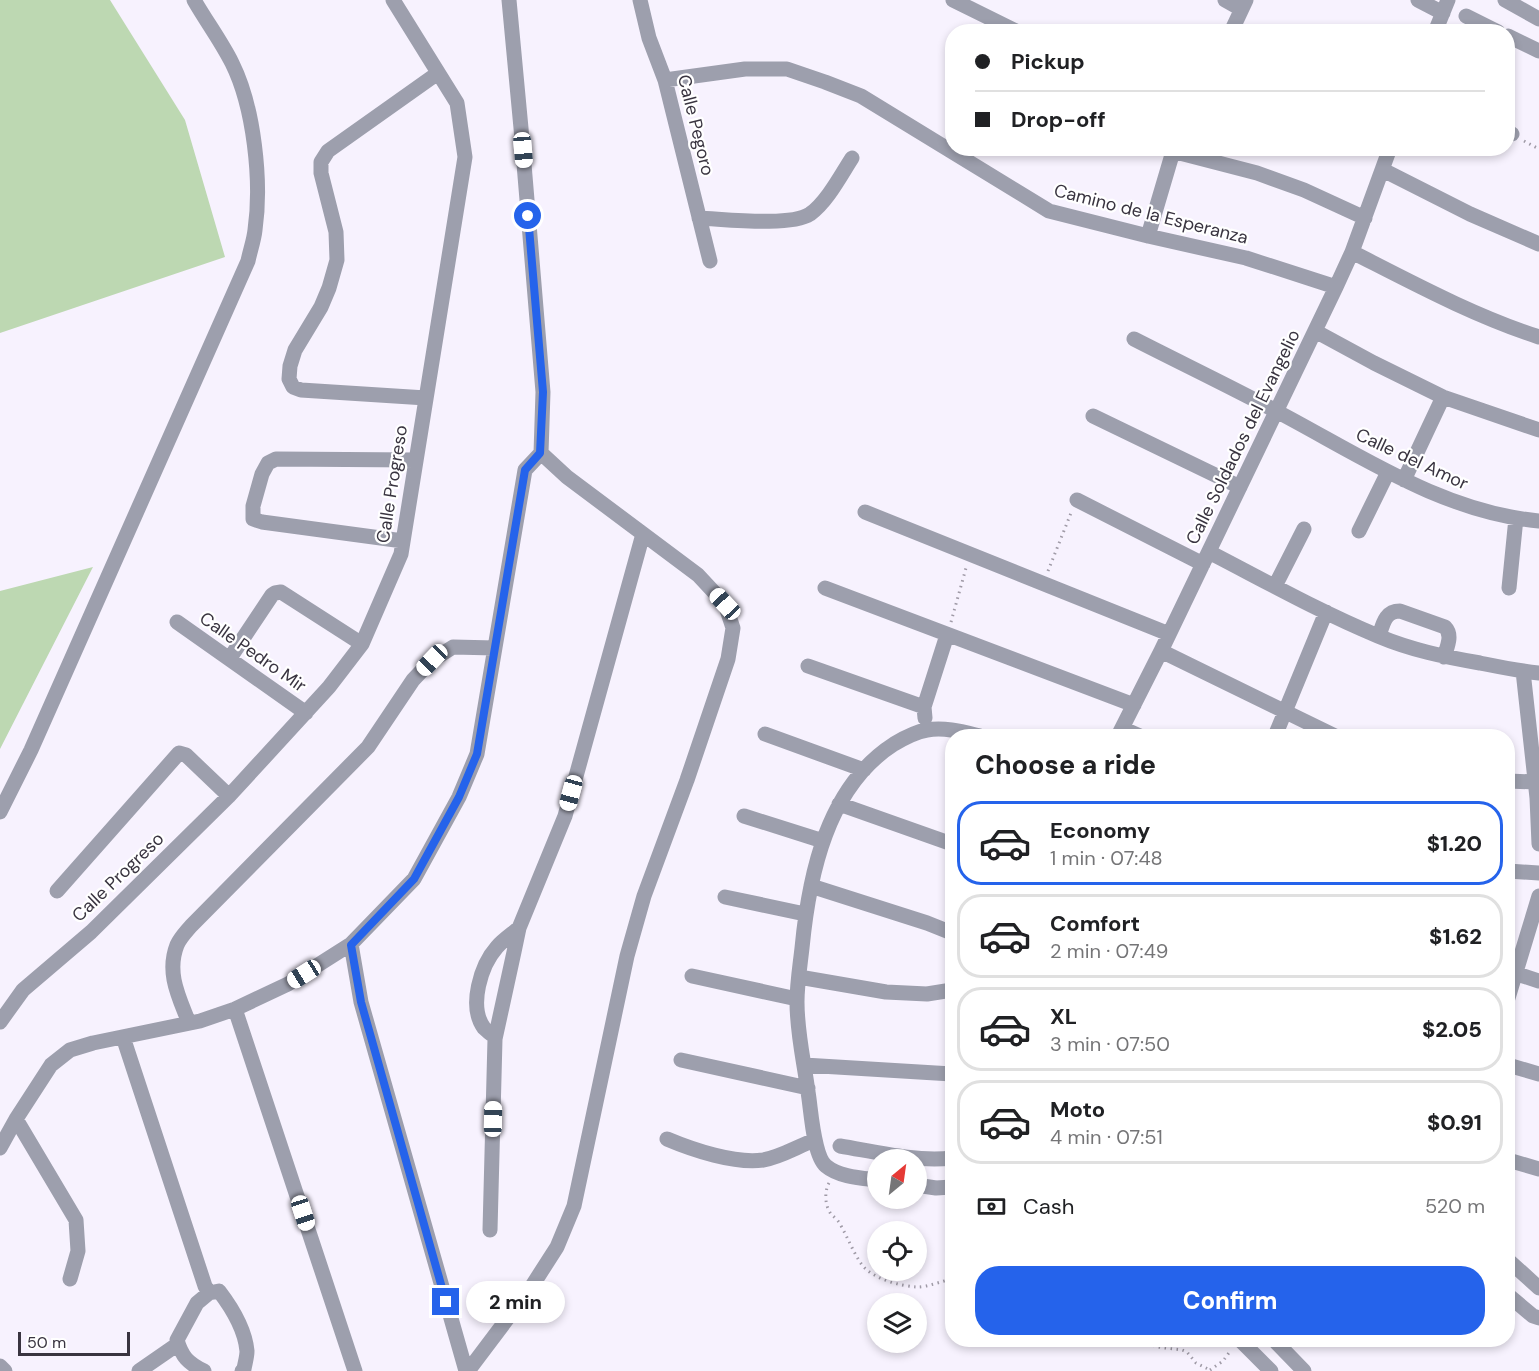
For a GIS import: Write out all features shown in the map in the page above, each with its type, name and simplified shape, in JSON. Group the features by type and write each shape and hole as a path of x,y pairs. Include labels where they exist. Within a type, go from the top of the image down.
{"street":[{"path":"0,812 31,750 248,261 255,230 257,177 245,97 232,63 194,0"},
{"name":"Calle Progreso","path":"0,1022 23,990 91,932 229,796 329,687 363,644 401,554 465,157 457,103 393,0"},
{"path":"0,1148 51,1065 70,1050 189,1023 235,1009 288,984 351,945 414,879 459,797 477,754 525,470 540,453 543,392 509,0"},
{"name":"Calle Pegoro","path":"640,0 649,38 665,80 710,261"},
{"path":"953,0 1002,24"},
{"path":"1226,0 1244,4 1235,24"},
{"path":"1418,0 1446,7 1439,24"},
{"path":"1505,0 1539,19"},
{"path":"1466,15 1483,24"},
{"path":"1515,39 1539,51"},
{"name":"Camino de la Esperanza","path":"665,80 745,69 787,69 861,96 945,147"},
{"path":"426,398 301,390 293,387 289,379 290,366 296,350 321,307 337,260 336,232 321,173 321,162 328,151 438,73"},
{"name":"Camino de la Esperanza","path":"959,156 1049,211 1246,258 1336,287"},
{"path":"1148,236 1169,156"},
{"path":"1196,156 1257,173 1304,190 1365,218"},
{"name":"Calle Soldados del Evangelio","path":"1122,729 1336,287 1352,252 1387,156"},
{"path":"699,218 795,220 810,213 825,200 852,158"},
{"path":"1383,170 1470,214 1539,244"},
{"path":"1352,252 1463,308 1539,337"},
{"path":"1315,331 1443,397 1539,430"},
{"name":"Calle del Amor","path":"1134,339 1276,411 1404,480 1482,511 1516,518 1538,519"},
{"path":"1404,480 1443,397"},
{"path":"1093,416 1240,487"},
{"path":"467,1371 532,1286 557,1247 574,1206 627,956 644,896 728,659 733,628 725,604 698,575 567,477 540,453"},
{"path":"403,541 262,522 253,519 253,506 267,463 276,459 416,460"},
{"path":"1359,531 1388,472"},
{"path":"1077,500 1206,558 1275,586 1379,636 1444,657 1539,673"},
{"path":"865,512 1169,634"},
{"path":"1509,588 1516,518"},
{"path":"1275,586 1304,529"},
{"path":"490,1230 495,1037 519,928 565,816 643,534"},
{"path":"825,588 1134,705"},
{"path":"230,658 272,595 278,591 363,644"},
{"path":"1379,636 1388,614 1400,611 1445,627 1449,631 1444,657"},
{"path":"1278,729 1326,612"},
{"name":"Calle Pedro Mir","path":"177,622 306,713"},
{"path":"926,730 924,708 947,635"},
{"path":"189,1023 173,982 172,962 178,944 191,926 368,747 413,680 432,660 453,647 495,648"},
{"path":"1161,651 1320,729"},
{"path":"808,666 924,708"},
{"path":"1523,671 1537,792 1539,844"},
{"path":"867,1179 836,1172 825,1165 818,1154 798,1032 797,999 805,914 815,864 823,841 839,804 864,770 884,751 906,737 926,730 945,730"},
{"path":"765,734 864,770"},
{"path":"57,891 179,753 186,755 229,796"},
{"path":"1515,784 1537,792"},
{"path":"839,804 945,842"},
{"path":"744,816 823,841"},
{"path":"1515,871 1539,873"},
{"path":"811,886 945,930"},
{"path":"1515,947 1539,896"},
{"path":"725,897 805,914"},
{"path":"495,1037 484,1028 479,1016 477,1006 480,982 485,964 498,945 519,928"},
{"path":"351,945 361,1002 467,1371"},
{"path":"1515,974 1539,981"},
{"path":"692,976 797,999"},
{"path":"799,977 886,992 927,994 945,991"},
{"path":"235,1009 355,1371"},
{"path":"123,1037 209,1293"},
{"path":"681,1060 808,1088"},
{"path":"804,1065 945,1074"},
{"path":"1515,1067 1539,1074"},
{"path":"16,1119 76,1220 78,1251 70,1279"},
{"path":"667,1139 688,1148 724,1157 762,1160 815,1140"},
{"path":"840,1146 898,1156 945,1159"},
{"path":"936,1160 936,1188"},
{"path":"1515,1162 1539,1169"},
{"path":"927,1187 945,1187"},
{"path":"1515,1266 1539,1288"},
{"path":"1515,1279 1521,1272"},
{"path":"204,1371 189,1363 180,1351 177,1340 197,1303 209,1293 219,1291 236,1316 244,1337 247,1352 242,1371"},
{"path":"1515,1301 1533,1316 1539,1318"},
{"path":"139,1371 178,1344"},
{"path":"1248,1347 1270,1371"},
{"path":"1281,1347 1304,1371"},
{"path":"0,1366 5,1371"}],"path":[{"path":"1043,583 1077,500"},
{"path":"947,635 970,555"},
{"path":"836,1172 827,1188 826,1199 829,1211 839,1222 864,1267 888,1281 918,1287 945,1281"},
{"path":"1156,1347 1187,1352 1196,1363 1210,1371 1223,1361 1234,1347"}],"green space":[{"path":"0,0 110,0 185,120 225,257 0,333"},
{"path":"93,567 0,749 0,591"}],"route":[{"path":"446,1302 361,1002 351,945 414,879 459,797 477,754 525,470 540,453 543,392 528,216"}]}
